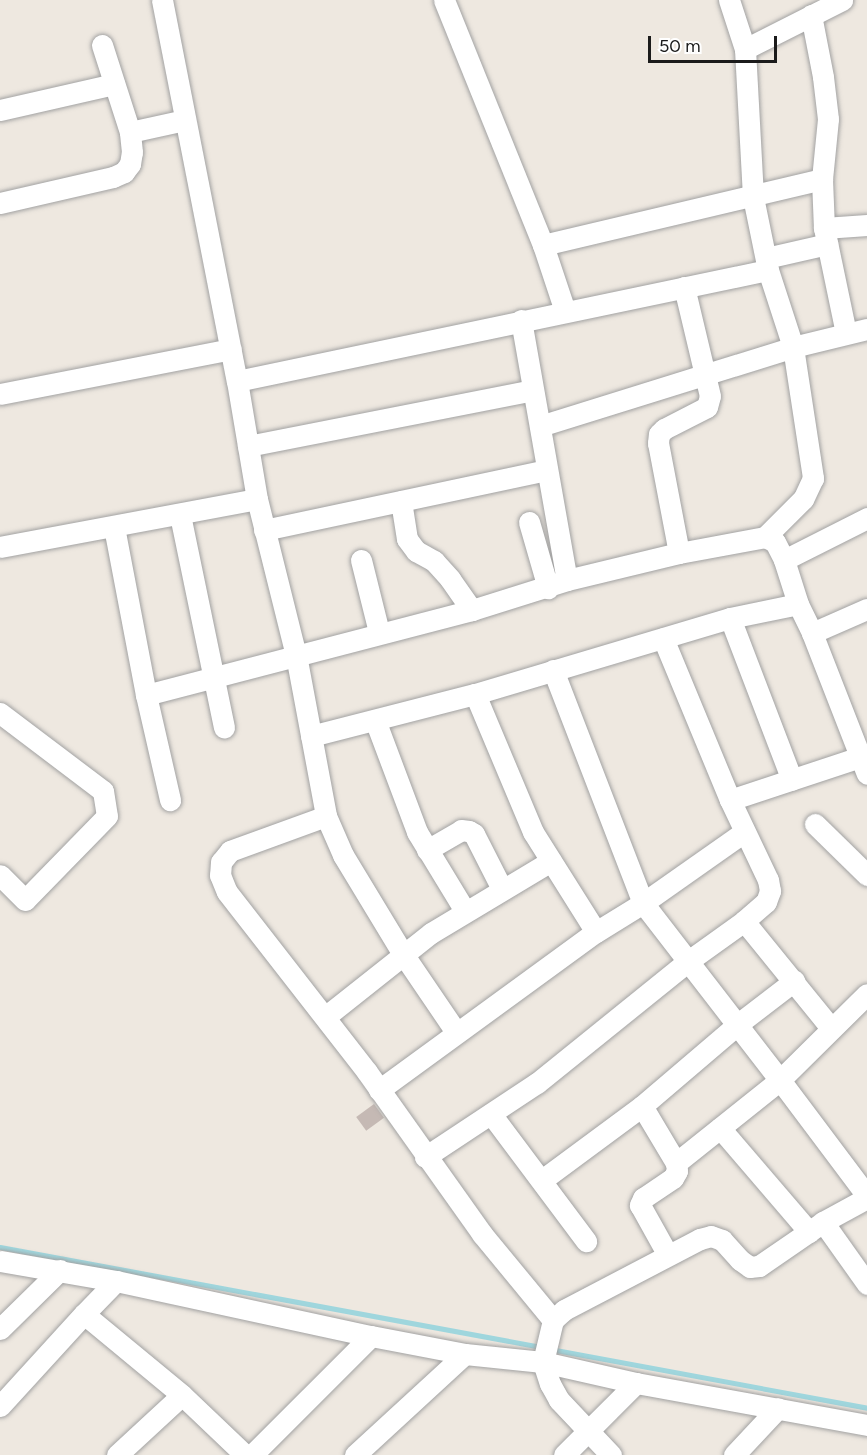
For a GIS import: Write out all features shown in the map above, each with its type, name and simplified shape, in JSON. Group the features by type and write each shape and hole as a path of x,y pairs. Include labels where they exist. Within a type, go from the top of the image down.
{"street":[{"path":"162,0 231,349 257,499 296,655 326,816 343,855 403,954 456,1032"},
{"path":"444,0 543,245 565,311"},
{"path":"146,695 379,632 472,610 557,584 679,553 765,537 803,499 813,478 793,347 767,264 753,197 745,50 730,0"},
{"path":"745,50 842,0"},
{"path":"811,15 823,77 828,119 822,179 826,236 846,333"},
{"path":"0,203 113,177 124,172 130,164 132,152 130,132 102,45"},
{"path":"0,110 114,84"},
{"path":"130,132 185,120"},
{"path":"543,245 822,179"},
{"path":"237,381 684,287 767,264 826,236 867,225"},
{"path":"679,553 658,443 664,429 707,407 710,396 684,287"},
{"path":"522,320 547,470 557,584"},
{"path":"540,426 793,347 867,329"},
{"path":"0,394 231,349"},
{"path":"248,446 533,390"},
{"path":"264,530 547,470"},
{"path":"0,547 257,499"},
{"path":"401,501 407,539 416,550 434,561 472,610"},
{"path":"180,515 224,727"},
{"path":"784,560 867,518"},
{"path":"530,522 557,584"},
{"path":"114,527 146,695 170,800"},
{"path":"730,800 792,780 862,753 798,604 784,560 775,542 765,537"},
{"path":"361,560 379,632"},
{"path":"311,736 475,694 730,618 798,604"},
{"path":"812,633 867,609"},
{"path":"730,618 792,780"},
{"path":"425,1157 491,1114 588,1044 687,962 744,921 766,902 770,891 768,880 730,800 663,638"},
{"path":"553,670 643,903 687,962 738,1024 867,1197 816,1227 759,1266 750,1267 740,1260 722,1240 711,1236 700,1239 564,1310 552,1324 544,1357 558,1400 611,1455"},
{"path":"475,694 533,832 596,932"},
{"path":"0,712 103,791 107,816 25,900 0,875"},
{"path":"375,720 404,799 427,850 465,911"},
{"path":"326,816 230,851 221,862 220,875 227,891 325,1017 425,1157 552,1324"},
{"path":"815,824 867,875"},
{"path":"427,850 460,831 469,831 474,834 502,889"},
{"path":"379,1090 596,932 643,903 744,832"},
{"path":"325,1017 403,954 465,911 551,861"},
{"path":"744,921 831,1028"},
{"path":"542,1180 642,1106 738,1024 794,981"},
{"path":"676,1163 780,1080 867,994"},
{"path":"642,1106 676,1163 677,1171 674,1178 643,1198 640,1205 669,1255"},
{"path":"491,1114 586,1241"},
{"path":"720,1128 816,1227 867,1284"},
{"path":"0,1261 116,1281 465,1354 544,1357 636,1383 867,1425"},
{"path":"0,1329 60,1270"},
{"path":"0,1406 116,1281"},
{"path":"84,1314 182,1395 245,1455"},
{"path":"252,1455 371,1336"},
{"path":"355,1455 465,1354"},
{"path":"564,1455 636,1383"},
{"path":"117,1455 182,1395"},
{"path":"734,1455 778,1408"}],"building":[{"path":"374,1104 384,1118 366,1131 356,1117"}],"waterway":[{"path":"0,1247 541,1347"},
{"path":"550,1349 867,1408"}]}
